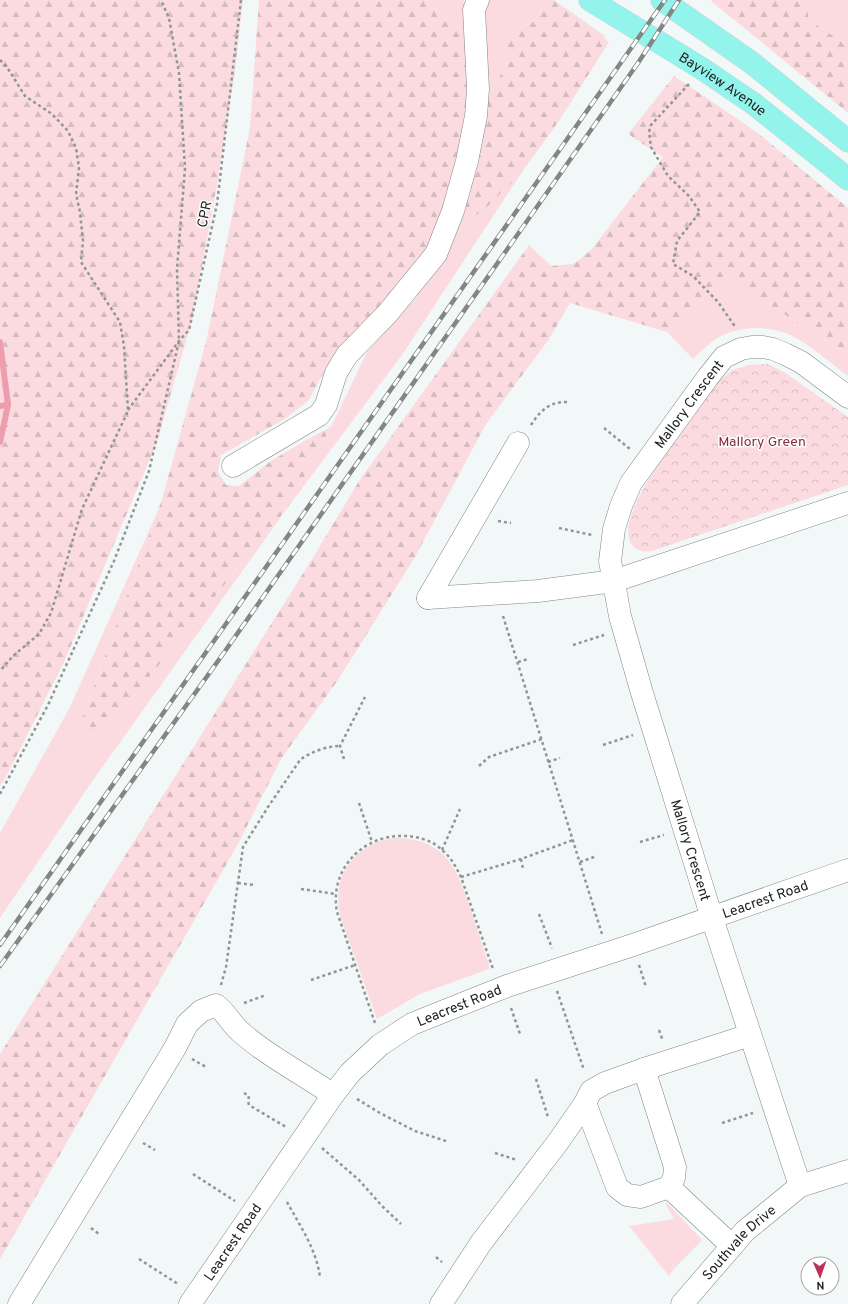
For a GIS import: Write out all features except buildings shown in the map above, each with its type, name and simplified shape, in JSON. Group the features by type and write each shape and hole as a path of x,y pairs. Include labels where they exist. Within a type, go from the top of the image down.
{"main road":[{"name":"Bayview Avenue","path":"590,0 701,68 754,104 848,179"},
{"path":"662,0 752,63 848,141"}],"street":[{"path":"233,466 319,415 326,405 336,373 347,355 387,314 436,254 453,211 467,161 476,116 478,89 474,10 478,0"},
{"name":"Mallory Crescent","path":"800,1186 712,918 642,693 620,616 610,561 614,529 621,506 631,483 711,372 724,357 741,349 752,347 763,347 773,350 801,362 848,397"},
{"path":"518,443 428,598 538,591 614,581 848,502"},
{"name":"Leacrest Road","path":"186,1295 275,1181 298,1132 336,1091 350,1073 380,1045 412,1024 499,979 551,973 848,870"},
{"path":"19,1304 175,1048 188,1024 201,1010 216,1005 223,1010 242,1033 272,1056 320,1086 336,1091"},
{"path":"441,1304 481,1243 558,1142 588,1097 605,1083 750,1035"},
{"path":"588,1097 617,1187 628,1195 640,1198 669,1187 674,1178 675,1167 644,1069"},
{"path":"800,1186 848,1171"},
{"name":"Southvale Drive","path":"690,1301 745,1231 800,1186"},
{"path":"669,1187 732,1246"}],"path":[{"path":"0,794 48,705 114,561 149,471 179,341 177,270 184,160 179,73 169,18 161,0"},
{"name":"CPR","path":"0,671 13,656 39,634 51,613 82,509 128,411 179,341 189,330 217,204 241,0"},
{"path":"0,60 7,67 25,96 52,114 68,131 76,148 79,168 76,194 80,212 83,241 81,262 120,322 124,346 128,411"},
{"path":"701,68 686,89 651,125 651,147 668,176 689,196 700,212 677,241 673,264 693,276 718,302 740,333"},
{"path":"518,443 536,417 544,409 555,403 567,402"},
{"path":"604,428 632,451"},
{"path":"559,528 595,535"},
{"path":"496,593 602,934"},
{"path":"573,645 606,634"},
{"path":"518,662 528,659"},
{"path":"344,759 340,746 365,698"},
{"path":"603,745 638,734"},
{"path":"479,766 489,757 542,739"},
{"path":"225,974 243,847 300,760 321,750 340,746"},
{"path":"548,762 560,758"},
{"path":"359,803 372,842"},
{"path":"442,850 460,809"},
{"path":"640,842 668,834"},
{"path":"376,1025 337,912 336,894 341,873 346,864 353,856 372,842 392,836 415,836 430,842 442,850 455,865 520,1034"},
{"path":"461,878 521,859 573,840"},
{"path":"580,862 597,856"},
{"path":"521,859 523,869"},
{"path":"238,883 254,885"},
{"path":"301,889 336,894"},
{"path":"539,914 553,951"},
{"path":"311,980 355,965"},
{"path":"551,973 588,1097"},
{"path":"536,1079 558,1142"},
{"path":"336,1091 415,1131 449,1142"},
{"path":"244,1093 249,1096 249,1105 298,1132 359,1180 382,1206 401,1224"},
{"path":"722,1123 755,1112"},
{"path":"193,1174 239,1203"},
{"path":"275,1181 311,1245 318,1264 320,1278"},
{"path":"139,1259 186,1295"}],"green space":[{"path":"0,0 243,0 235,71 218,179 192,320 157,442 64,662 0,786"},
{"path":"259,0 424,0 467,35 469,100 464,147 432,251 334,354 308,401 283,420 221,455 218,472 226,485 239,486 271,461 331,427 288,507 104,732 88,736 83,717 162,499 207,338 250,128"},
{"path":"424,0 464,0 467,35"},
{"path":"489,0 549,0 533,22 504,37 504,69 488,96 484,13"},
{"path":"549,0 554,0 605,36 604,38 609,42 559,121 522,172 484,210 457,227 488,96 504,69 504,37 533,22"},
{"path":"808,0 848,0 848,46 808,19"},
{"path":"808,0 808,19 848,46 848,113 711,1"},
{"path":"674,76 758,133 848,208 848,356 726,276 667,332 570,303 549,339 486,424 415,557 338,680 281,759 238,844 0,1259 0,1054 314,556 359,481 529,245 551,266 574,264 591,250 663,157 628,134"},
{"path":"522,172 402,355 288,507 331,427 367,352 414,300 457,227 484,210"},
{"path":"726,276 848,356 848,376 818,352 798,339 789,334 768,329 746,329 725,334 716,339 693,359 667,332"},
{"name":"Mallory Green","path":"768,364 784,372 848,417 848,485 652,551 642,551 635,548 628,535 630,521 635,506 664,457 718,382 732,370 749,365"},
{"path":"288,507 91,783 0,918 0,833 70,707 157,513 83,717 89,736 104,732"},
{"path":"397,838 414,840 427,844 438,850 447,859 454,869 466,895 489,969 420,994 377,1019 340,916 338,893 341,879 347,866 362,850 375,843"},
{"path":"665,1203 668,1204 702,1240 669,1276 629,1226 674,1219"}],"waterway":[{"path":"0,342 8,405 0,442"},
{"path":"0,406 8,405"}],"railway":[{"path":"0,945 665,0"},
{"path":"0,966 223,654 638,63 679,0"}]}
